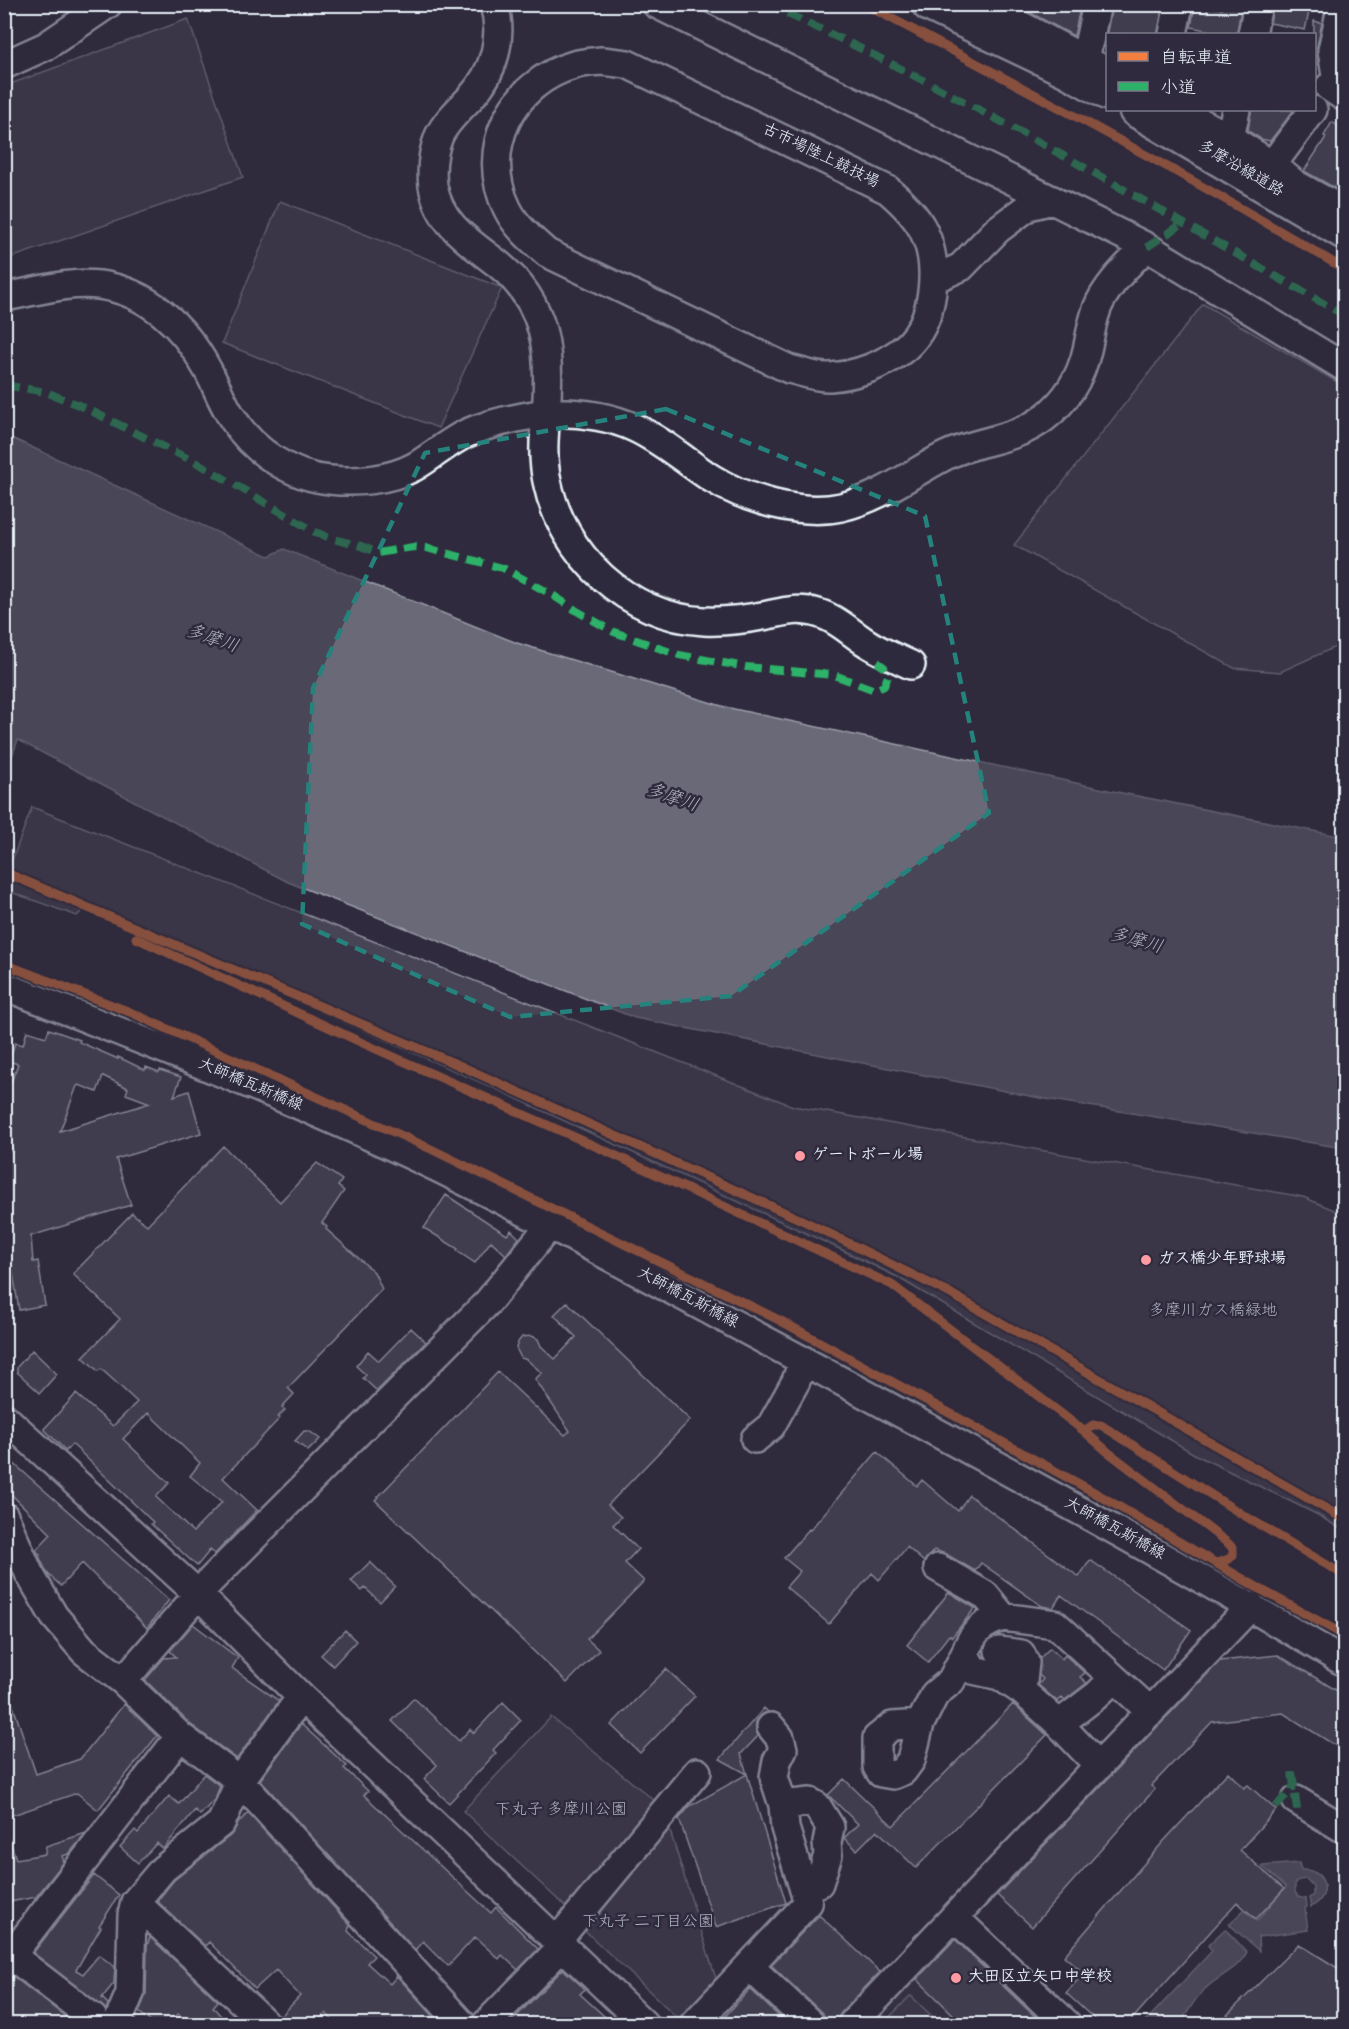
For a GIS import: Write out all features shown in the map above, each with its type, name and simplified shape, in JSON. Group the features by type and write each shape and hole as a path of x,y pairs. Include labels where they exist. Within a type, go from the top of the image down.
{"main road":[{"path":"929,4 1067,70 1106,92"},
{"name":"多摩沿線道路","path":"1138,111 1344,232"}],"street":[{"path":"4,64 46,46 108,4"},
{"path":"494,4 498,26 493,62 473,96 452,116 439,136 432,171 434,188 439,205 462,237 514,278 531,302 545,335 549,377 543,444 544,462 552,502 575,548 613,587 648,608 687,620 730,621 789,610 809,610 831,617 884,653 911,665"},
{"path":"656,4 1147,247 1344,367"},
{"path":"981,4 1018,13 1096,66"},
{"path":"1096,66 1097,4"},
{"path":"1173,33 1179,4"},
{"path":"1252,33 1258,4"},
{"path":"1316,108 1330,90 1332,50 1342,4"},
{"name":"古市場陸上競技場","path":"602,61 627,64 888,190 910,210 924,231 932,256 934,279 921,327 907,346 886,361 860,372 827,378 789,369 547,253 524,233 505,202 499,187 496,160 501,132 522,95 554,73 576,64 602,61"},
{"path":"1180,111 1230,138 1272,165 1295,184 1344,211"},
{"path":"1230,138 1236,111"},
{"path":"1272,165 1314,111"},
{"path":"934,279 961,267 997,230 1029,206 1053,200"},
{"path":"4,297 81,284 100,285 145,300 168,316 195,349 233,419 246,437 275,460 293,471 309,476 329,480 370,480 412,468 466,434 483,427 506,420 546,413 586,414 633,427 678,453 727,487 762,501 823,509 847,506 888,490 959,449 1002,438 1043,419 1058,405 1077,380 1083,366 1099,303 1130,262 1147,247"},
{"name":"大師橋瓦斯橋線","path":"4,986 138,1038 436,1167 550,1225 956,1442 1251,1606 1344,1662"},
{"path":"123,1681 198,1594 488,1302 550,1225"},
{"path":"755,1439 771,1426 796,1380 803,1360"},
{"path":"4,1417 198,1594 301,1697 644,2025"},
{"path":"4,1516 29,1573 54,1616 84,1651 123,1681 180,1736 240,1781 462,2025"},
{"path":"938,1568 986,1595 995,1619 998,1639 1059,1724 1099,1766"},
{"path":"852,2025 1251,1606"},
{"path":"920,1724 935,1694 951,1681 970,1640 995,1619 1055,1624 1150,1712"},
{"path":"965,1654 973,1670 1015,1664"},
{"path":"1059,1724 1097,1695 1114,1678"},
{"path":"180,1736 8,1961 105,2021 130,1993 132,1915 135,1902 163,1869 221,1823 240,1781 301,1697"},
{"path":"694,2025 808,1903 785,1828 783,1805 774,1777 777,1761 783,1749 780,1738 771,1727"},
{"path":"486,2025 560,1944 698,1772"},
{"path":"1296,1800 1344,1829"},
{"path":"783,1805 810,1802 838,1827 827,1843 828,1855 819,1883"},
{"path":"135,1902 266,2025"},
{"path":"955,1918 1067,2025"},
{"path":"749,1965 811,2025"}],"highlighted area":[{"path":"666,409 925,516 989,813 731,996 510,1017 302,924 313,688 425,453"}],"shaded area":[{"name":"大田区立矢口中学校","path":"954,1932 1051,2024 864,2024"}],"green space":[{"path":"188,19 243,177 5,260 5,86"},
{"path":"280,201 502,288 438,428 222,343"},
{"path":"1203,304 1344,386 1344,643 1280,672 1234,668 1014,545"},
{"name":"多摩川ガス橋緑地","path":"32,807 793,1106 1303,1197 1344,1214 1344,1531 1316,1514 1196,1455 897,1277 842,1250 496,1089 84,909 77,916 5,890 5,879"},
{"name":"下丸子 多摩川公園","path":"551,1717 655,1801 569,1910 463,1811"},
{"name":"下丸子 二丁目公園","path":"667,1821 717,1982 681,2021 582,1928"},
{"path":"911,1996 940,2024 883,2024"}],"water":[{"name":"多摩川","path":"5,435 269,556 284,549 517,643 725,707 1122,793 1344,837 1344,1148 1040,1098 635,1018 288,882 18,740 5,775"},
{"path":"1299,1863 1301,1870 1316,1873 1324,1883 1323,1896 1311,1907 1309,1898 1313,1895 1313,1886 1306,1879 1299,1880 1295,1884 1298,1897 1306,1899 1308,1930 1258,1937 1259,1951 1229,1924 1244,1910 1257,1921 1286,1887 1262,1866"},
{"path":"1225,1929 1247,1952 1238,1964 1201,1993 1179,2024 1145,2024 1212,1951 1208,1945"}],"building":[{"path":"1028,4 1061,7 1062,4 1081,4 1074,36 1027,11"},
{"path":"1112,4 1163,4 1158,33 1107,33"},
{"path":"1223,4 1242,4 1237,33 1216,33 1191,27 1194,10 1207,13 1208,5 1222,9"},
{"path":"1273,4 1301,4 1300,10 1309,12 1305,30 1270,23"},
{"path":"1314,21 1322,23 1317,47 1318,64 1316,64 1316,33 1314,33"},
{"path":"1251,111 1293,111 1270,141 1261,139 1248,131"},
{"path":"1332,122 1344,130 1344,193 1304,171 1326,137 1324,136"},
{"path":"49,1029 80,1040 79,1042 145,1070 146,1067 181,1077 174,1096 189,1091 201,1133 116,1159 131,1205 31,1236 33,1262 38,1261 45,1305 19,1310 9,1248 4,1191 4,1152 13,1151 4,1126 4,1101 18,1064 9,1061 15,1043 23,1045 27,1031 46,1037","holes":["103,1076 128,1088 126,1094 150,1103 60,1131 77,1086 97,1092"]},
{"path":"223,1146 280,1202 317,1163 342,1180 338,1186 344,1191 322,1223 374,1272 382,1289 288,1388 294,1394 282,1407 285,1410 278,1417 280,1418 223,1478 257,1510 215,1554 210,1550 197,1566 151,1524 153,1522 72,1444 66,1451 44,1429 76,1394 113,1426 137,1402 101,1369 98,1371 83,1357 120,1319 73,1274 132,1213 147,1225","holes":["148,1413 200,1463 190,1476 222,1502 193,1532 156,1497 169,1483 123,1439"]},
{"path":"446,1195 507,1235 511,1230 519,1238 506,1255 491,1241 475,1263 457,1251 458,1249 424,1228"},
{"path":"567,1302 690,1420 608,1505 621,1517 613,1525 638,1549 625,1563 644,1581 587,1639 599,1650 567,1683 375,1500 498,1372 565,1435 570,1431 535,1379 542,1373 527,1360 521,1358 516,1348 522,1337 532,1336 538,1339 541,1346 555,1359 576,1337 554,1315"},
{"path":"411,1328 426,1342 377,1391 363,1378 366,1375 356,1366 368,1351 379,1361"},
{"path":"32,1350 57,1374 40,1393 17,1372 17,1367"},
{"path":"304,1431 309,1431 320,1439 308,1451 295,1441"},
{"path":"877,1452 917,1486 922,1480 958,1511 969,1495 1079,1577 1090,1560 1191,1630 1163,1670 1061,1595 1053,1608 1042,1606 981,1563 975,1571 946,1554 934,1550 924,1562 907,1547 879,1580 872,1573 829,1624 786,1587 800,1571 784,1558"},
{"path":"11,1461 169,1600 147,1628 82,1563 61,1586 47,1573 36,1550 51,1534 10,1493"},
{"path":"370,1562 395,1586 380,1602 365,1588 362,1591 351,1581"},
{"path":"949,1592 975,1608 952,1637 949,1635 928,1662 907,1645"},
{"path":"193,1624 238,1658 232,1668 279,1701 237,1759 190,1724 145,1680 164,1658 176,1657 170,1651"},
{"path":"345,1630 356,1641 333,1666 321,1655"},
{"path":"1050,1648 1062,1659 1065,1655 1085,1673 1080,1677 1087,1683 1065,1700 1062,1697 1058,1702 1038,1685 1043,1679 1039,1675 1040,1658"},
{"path":"1278,1655 1344,1695 1344,1751 1283,1713 1212,1722 1151,1786 1155,1789 1032,1927 997,1895 1220,1661"},
{"path":"666,1669 695,1696 640,1753 611,1725"},
{"path":"4,1688 7,1688 36,1774 80,1759 124,1704 157,1736 98,1810 77,1793 4,1818"},
{"path":"414,1698 459,1741 470,1729 474,1733 503,1702 521,1720 493,1750 496,1753 449,1803 424,1779 437,1765 392,1721"},
{"path":"1013,1704 1047,1735 916,1868 877,1830 857,1850 844,1838 858,1824 828,1795 844,1779 893,1826"},
{"path":"764,1708 768,1712 761,1715 756,1722 758,1736 741,1754 747,1774 720,1759"},
{"path":"301,1724 347,1766 344,1768 368,1791 364,1795 491,1913 496,1907 538,1949 518,1970 502,1955 499,1959 475,1937 448,1966 423,1941 415,1950 260,1780"},
{"path":"1228,1772 1244,1788 1248,1785 1276,1810 1240,1850 1284,1889 1256,1919 1237,1902 1127,2025 1101,2025 1066,1993 1084,1973 1064,1956 1163,1842"},
{"path":"204,1774 220,1786 215,1799 200,1815 195,1810 163,1849 157,1843 138,1863 120,1847 135,1830 138,1833 169,1796 179,1804"},
{"path":"747,1774 786,1903 716,1927 679,1819 690,1806"},
{"path":"248,1813 350,1925 348,1931 374,1956 367,1963 390,1984 397,1976 437,2020 433,2025 337,2025 326,2013 314,2025 287,2025 280,2017 300,1996 276,1970 255,1989 209,1942 205,1946 157,1901 174,1880 231,1835"},
{"path":"7,1831 16,1859 45,1854 46,1846 86,1833 69,1854 62,1856 64,1862 36,1897 4,1903 4,1832"},
{"path":"94,1875 119,1895 99,1926 101,1927 76,1970 83,1974 99,1955 115,1967 114,1983 102,1998 108,2004 106,2010 33,1953"},
{"path":"819,1915 880,1972 841,2013 834,2025 826,2025 826,2019 822,2013 771,1965"},
{"path":"150,1937 218,2001 213,2007 229,2025 193,2025 178,2014 168,2025 155,2025 139,2012 146,1994 147,1946"},
{"path":"955,1939 1044,2025 964,2025 917,1979"},
{"path":"1299,1944 1344,1972 1344,2025 1326,2025 1319,2020 1294,2025 1217,2025"},
{"path":"563,1969 585,1989 580,1994 614,2025 508,2025"},
{"path":"14,1977 76,2025 18,2025 4,2014 4,1987"},
{"path":"750,1989 788,2025 717,2025"}],"marked path":[{"path":"766,4 987,114 1344,315"},
{"path":"1147,247 1182,224"},
{"path":"4,385 46,392 81,406 203,466 315,532 378,553 413,547 426,548 503,568 614,632 679,655 746,667 834,675 875,690 884,686 888,676 884,667 877,662"},
{"path":"1292,1772 1298,1817"},
{"path":"1276,1807 1294,1786"}],"cycle path":[{"path":"864,4 1166,166 1344,269"},
{"path":"4,872 463,1067 806,1222 951,1294 1344,1519"},
{"path":"136,938 367,1045 606,1151 892,1285 1229,1544 1233,1549 1233,1555 1217,1563"},
{"path":"4,964 130,1012 431,1149 781,1321 1092,1491 1344,1635"},
{"path":"1084,1431 1093,1425 1101,1425 1240,1513 1344,1575"}],"place":[{"name":"ゲートボール場","path":"800,1156"},
{"name":"ガス橋少年野球場","path":"1146,1260"},
{"name":"大田区立矢口中学校","path":"956,1978"}]}
